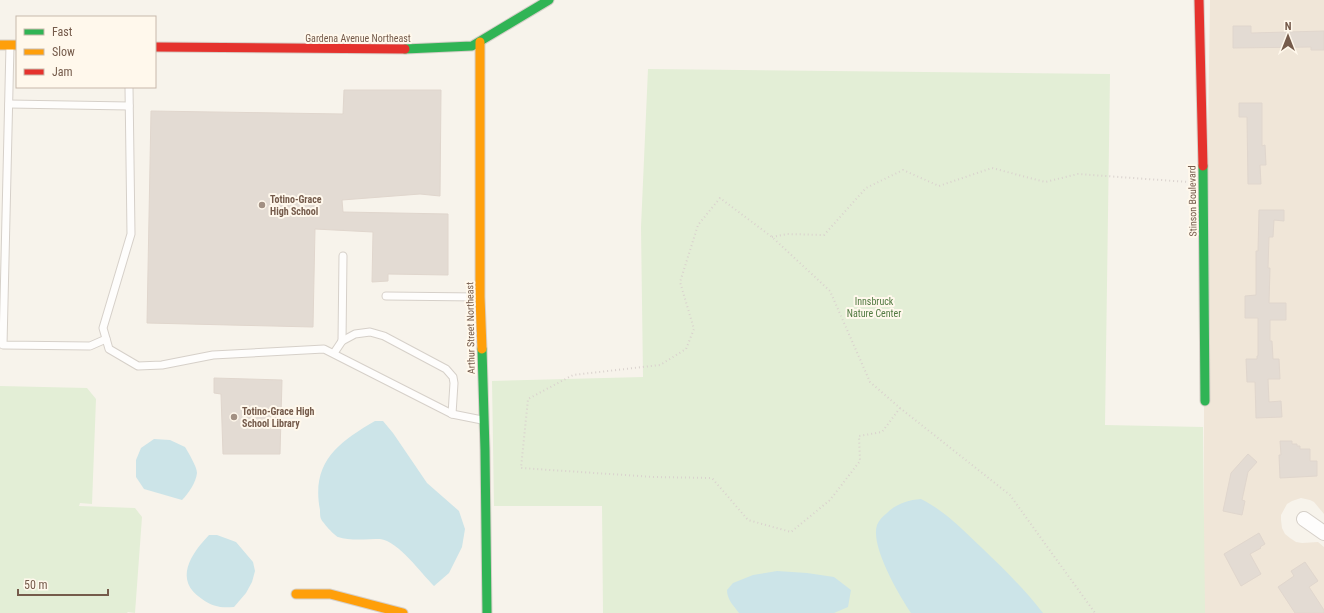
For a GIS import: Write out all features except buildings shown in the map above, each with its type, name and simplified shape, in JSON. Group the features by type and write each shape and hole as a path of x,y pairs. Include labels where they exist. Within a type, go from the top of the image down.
{"street":[{"name":"Gardena Avenue Northeast","path":"156,46 410,49 472,46 549,0"},
{"name":"Stinson Boulevard","path":"1199,0 1203,183 1205,401"},
{"name":"Arthur Street Northeast","path":"480,42 480,297 484,420 487,613"},
{"path":"0,45 14,45"},
{"path":"1304,519 1324,533"},
{"path":"296,594 330,594 403,613"}],"lane":[{"path":"14,45 9,104 3,345 90,346 106,339"},
{"path":"129,88 130,234 103,328 109,349 138,366 162,365 212,355 324,349 452,414 484,420"},
{"path":"9,104 129,106"},
{"path":"342,341 343,256"},
{"path":"386,296 480,297"},
{"path":"334,353 342,341 355,334 370,332 384,336 446,369 453,377 452,414"}],"path":[{"path":"772,236 787,234 824,235 866,188 902,170 939,186 992,168 1045,182 1078,174 1203,183"},
{"path":"900,408 882,432 859,436 860,461 830,500 791,532 748,520 712,478 654,477 521,468 528,399 573,375 660,365 686,349 694,329 680,282 698,225 720,198 772,236 830,291 870,382 900,408 1010,495 1095,613"}],"shaded area":[{"path":"1210,0 1324,0 1324,514 1314,502 1301,498 1287,504 1281,515 1281,520 1282,528 1285,534 1296,542 1318,542 1324,547 1324,613 1204,613 1204,409"}],"green space":[{"name":"Innsbruck Nature Center","path":"648,69 1110,74 1105,425 1203,427 1205,613 603,613 602,506 494,506 492,381 643,377 641,227"},
{"path":"0,386 87,388 96,399 92,504 80,503 79,506 135,508 142,517 135,613 0,613"}],"water":[{"path":"375,421 383,421 393,433 427,483 459,511 465,529 462,547 449,573 434,586 402,552 387,541 380,539 353,539 338,537 329,529 321,518 318,494 319,479 323,467 339,446 361,429"},
{"path":"154,439 170,440 185,447 194,463 197,473 194,484 182,500 144,489 136,477 136,460 141,448"},
{"path":"921,499 938,509 961,528 1014,580 1043,613 911,613 887,570 878,545 876,534 879,521 894,507 911,500"},
{"path":"209,535 217,535 236,542 253,562 255,571 252,582 246,593 234,607 221,607 210,604 193,592 188,584 187,575 191,559 202,542"},
{"path":"777,571 834,577 851,590 848,607 834,613 739,613 731,603 727,594 727,590 733,583 753,575"}],"traffic: fast":[{"path":"405,49 472,46 549,0"},
{"path":"1203,166 1205,401"},
{"path":"482,349 487,613"}],"traffic: slow":[{"path":"480,42 480,297 482,349"},
{"path":"0,45 16,45"},
{"path":"296,594 330,594 403,613"}],"traffic: jam":[{"path":"1199,0 1203,166"},
{"path":"156,47 405,49"}],"place":[{"name":"Totino-Grace High School","path":"262,205"},
{"name":"Totino-Grace High School Library","path":"234,417"}]}
